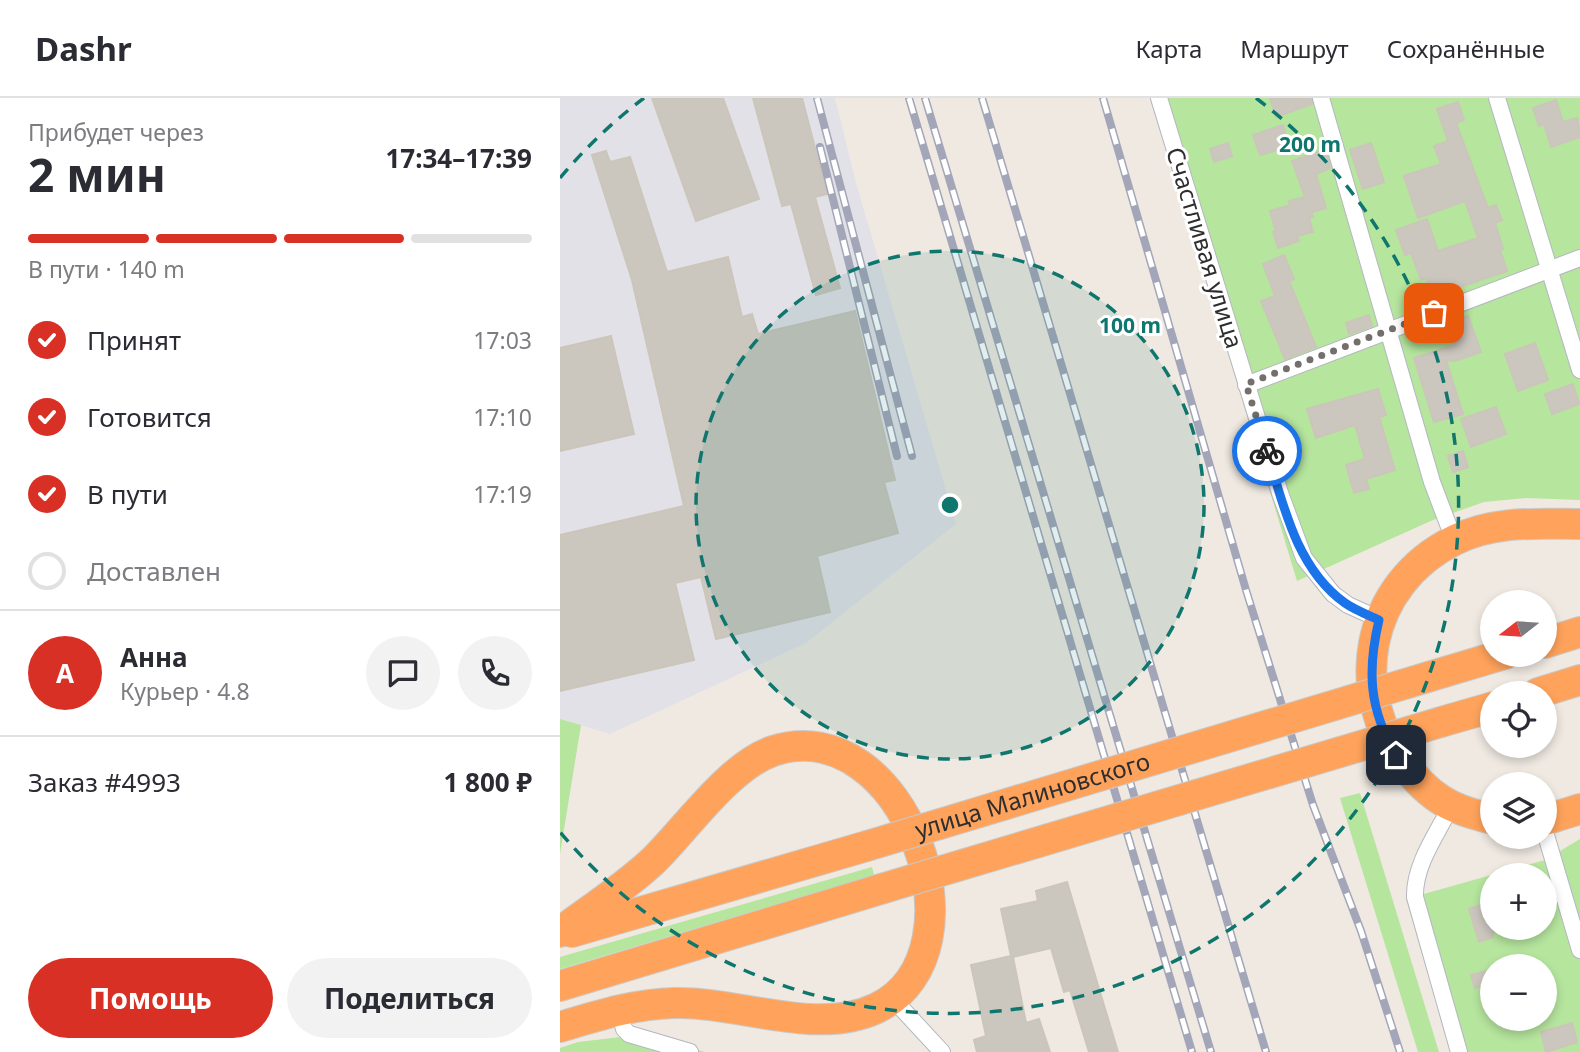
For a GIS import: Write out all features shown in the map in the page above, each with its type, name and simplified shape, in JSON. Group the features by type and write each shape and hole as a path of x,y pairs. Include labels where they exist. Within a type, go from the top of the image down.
{"highway":[{"path":"1480,815 1451,806 1428,790 1396,755 1384,734 1375,711 1372,688 1374,643 1379,620 1389,599 1404,579 1426,558 1454,540 1503,525 1580,524"},
{"path":"1558,639 1580,632"},
{"name":"улица Малиновского","path":"560,934 1018,803 1480,661"},
{"path":"1557,687 1580,680"},
{"name":"улица Малиновского","path":"560,986 1480,711"},
{"path":"560,934 653,860 740,770 773,751 793,747 816,747 837,752 859,763 874,775 900,806 921,855 930,904 926,946 917,967 893,999 875,1009 831,1019 804,1018 703,1003 673,1003 619,1010 560,1027"},
{"path":"1557,816 1580,809"}],"street":[{"name":"Счастливая улица","path":"1159,98 1280,493 1304,558 1333,594 1348,605 1379,620"},
{"path":"1321,98 1432,482 1454,540"},
{"path":"1497,98 1580,370"},
{"path":"1246,384 1580,258"},
{"path":"1451,806 1415,884 1417,908 1459,1052"},
{"path":"1550,849 1580,950"},
{"path":"893,999 942,1052"},
{"path":"619,1010 624,1029 629,1034 687,1052"}],"shaded area":[{"path":"560,98 835,98 856,183 956,524 806,643 610,734 560,719"}],"green space":[{"path":"1151,98 1580,98 1580,500 1526,498 1484,502 1433,520 1297,581"},
{"path":"560,719 581,725 560,854"},
{"path":"1360,793 1439,1052 1418,1052 1340,798"},
{"path":"1580,839 1580,1052 1451,1052 1406,899 1480,878 1480,940 1557,940 1557,863 1534,863 1545,860"},
{"path":"872,867 874,875 560,969 560,957"},
{"path":"638,1035 705,1052 560,1052 560,1048 578,1042"}],"building":[{"path":"652,98 723,98 759,199 696,221"},
{"path":"753,98 802,98 827,194 815,197 840,288 816,295 791,204 782,206"},
{"path":"1270,98 1311,98 1312,104 1276,117"},
{"path":"1556,100 1563,122 1577,118 1580,137 1551,147 1544,124 1539,126 1533,108"},
{"path":"1458,102 1464,120 1456,123 1488,208 1496,205 1502,220 1495,223 1507,271 1454,289 1455,293 1438,299 1437,296 1434,301 1426,278 1421,280 1411,253 1405,255 1396,230 1427,219 1438,251 1478,238 1465,201 1418,218 1404,176 1441,164 1434,146 1448,141 1437,109"},
{"path":"1283,125 1290,146 1260,155 1253,135"},
{"path":"1228,143 1232,156 1214,162 1210,149"},
{"path":"1371,143 1384,182 1363,189 1350,150"},
{"path":"1325,149 1330,168 1316,174 1326,208 1312,212 1313,217 1309,218 1313,232 1297,236 1299,241 1278,248 1270,211 1290,205 1289,201 1305,197 1292,161"},
{"path":"606,151 610,162 630,157 667,272 728,257 742,317 752,314 758,334 855,311 895,480 884,482 898,533 817,556 830,612 716,639 701,577 675,583 694,660 560,691 560,535 684,506 632,280 592,155"},
{"path":"1284,255 1294,279 1289,281 1316,347 1285,359 1261,301 1275,296 1263,264"},
{"path":"1369,315 1372,326 1349,334 1346,323"},
{"path":"1468,316 1481,352 1455,361 1446,360 1463,414 1434,422 1414,358 1455,345 1447,323"},
{"path":"611,336 634,434 560,451 560,348"},
{"path":"1535,343 1548,380 1518,391 1505,354"},
{"path":"1573,384 1579,404 1552,414 1545,394"},
{"path":"1378,389 1386,415 1379,417 1395,470 1366,479 1369,489 1354,493 1346,465 1365,459 1355,425 1316,438 1307,409"},
{"path":"1496,407 1506,434 1471,447 1461,419"},
{"path":"1463,451 1468,467 1453,472 1448,456"},
{"path":"1067,882 1118,1052 1089,1052 1070,990 1064,992 1051,948 1013,957 1026,1023 1039,1019 1050,1052 977,1052 974,1040 986,1036 971,965 1011,956 1001,909 1038,901 1036,891"},
{"path":"1480,905 1480,940 1485,940 1479,942 1469,909"},
{"path":"1480,973 1480,986 1475,988 1471,975"},
{"path":"1572,1023 1577,1042 1546,1052 1541,1032 1557,1031 1557,1027"}],"railway":[{"path":"817,98 912,456"},
{"path":"909,98 1192,1052"},
{"path":"925,98 1211,1052"},
{"path":"982,98 1266,1052"},
{"path":"1103,98 1246,590 1313,805 1361,931 1400,1052"},
{"path":"820,147 897,456"}],"way so far":[{"path":"1267,451 1246,384 1434,313"}],"route":[{"path":"1267,451 1304,558 1333,594 1348,605 1379,620 1374,643 1372,688 1375,711 1396,755"}]}
